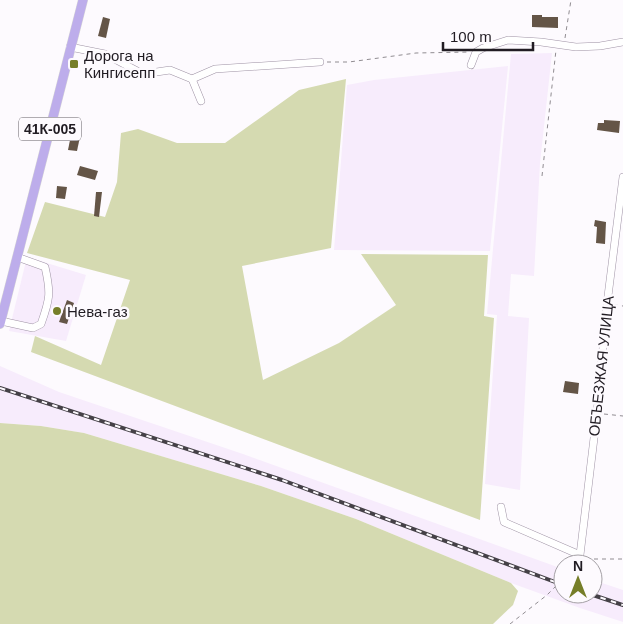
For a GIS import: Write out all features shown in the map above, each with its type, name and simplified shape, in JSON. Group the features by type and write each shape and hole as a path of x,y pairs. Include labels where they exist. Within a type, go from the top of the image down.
{"main road":[{"path":"70,47 79,0"},
{"name":"41К-005","path":"0,322 83,0"}],"street":[{"path":"471,65 476,52 508,40 576,47 600,46 623,42"},
{"path":"70,47 105,54 143,74 170,70 192,79 201,101"},
{"path":"192,79 215,69 320,62"},
{"name":"ОБЪЕЗЖАЯ УЛИЦА","path":"580,554 597,413 607,304 620,237 623,177"},
{"path":"0,322 34,328 41,324 49,301 50,289 45,267 17,257"},
{"path":"501,507 504,522 578,554"}],"path":[{"path":"542,176 552,73 571,0"},
{"path":"320,62 349,62 416,53 476,52"},
{"path":"607,304 623,306"},
{"path":"597,413 623,416"},
{"path":"603,559 623,559"},
{"path":"510,624 553,589"}],"shaded area":[{"path":"552,53 540,163 534,276 511,274 508,316 529,318 520,490 485,484 497,315 487,314 511,54"},
{"path":"508,66 490,251 334,250 347,85 374,80"},
{"path":"27,257 86,275 66,341 9,331"},
{"path":"0,366 59,392 243,454 553,565 553,598 511,583 356,519 261,486 84,433 41,426 0,423"},
{"path":"603,583 623,590 623,622 569,604 603,604"}],"green space":[{"path":"346,79 331,248 242,266 263,380 339,343 396,305 361,254 488,255 484,316 494,318 480,520 31,352 35,336 101,365 130,280 27,253 45,202 105,217 117,182 121,133 138,129 177,143 225,143 299,90"},
{"path":"0,423 41,426 84,433 261,486 356,519 511,583 518,591 513,605 493,624 0,624"}],"building":[{"path":"532,15 558,17 558,28 532,27"},
{"path":"103,17 110,19 106,38 98,36"},
{"path":"604,120 620,121 619,133 597,130 598,123 604,123"},
{"path":"72,130 81,132 77,151 68,150"},
{"path":"80,166 98,171 95,180 77,175"},
{"path":"57,186 67,187 65,199 56,198"},
{"path":"96,192 102,192 99,217 94,216"},
{"path":"595,220 606,222 605,244 596,243 597,227 594,226"},
{"path":"67,300 74,303 67,324 59,322"},
{"path":"565,381 579,383 578,394 563,392"}],"railway":[{"path":"0,388 282,480 553,581"},
{"path":"603,598 623,605"}],"place":[{"name":"Дорога на Кингисепп","path":"74,64"},
{"name":"Нева-газ","path":"57,311"}]}
